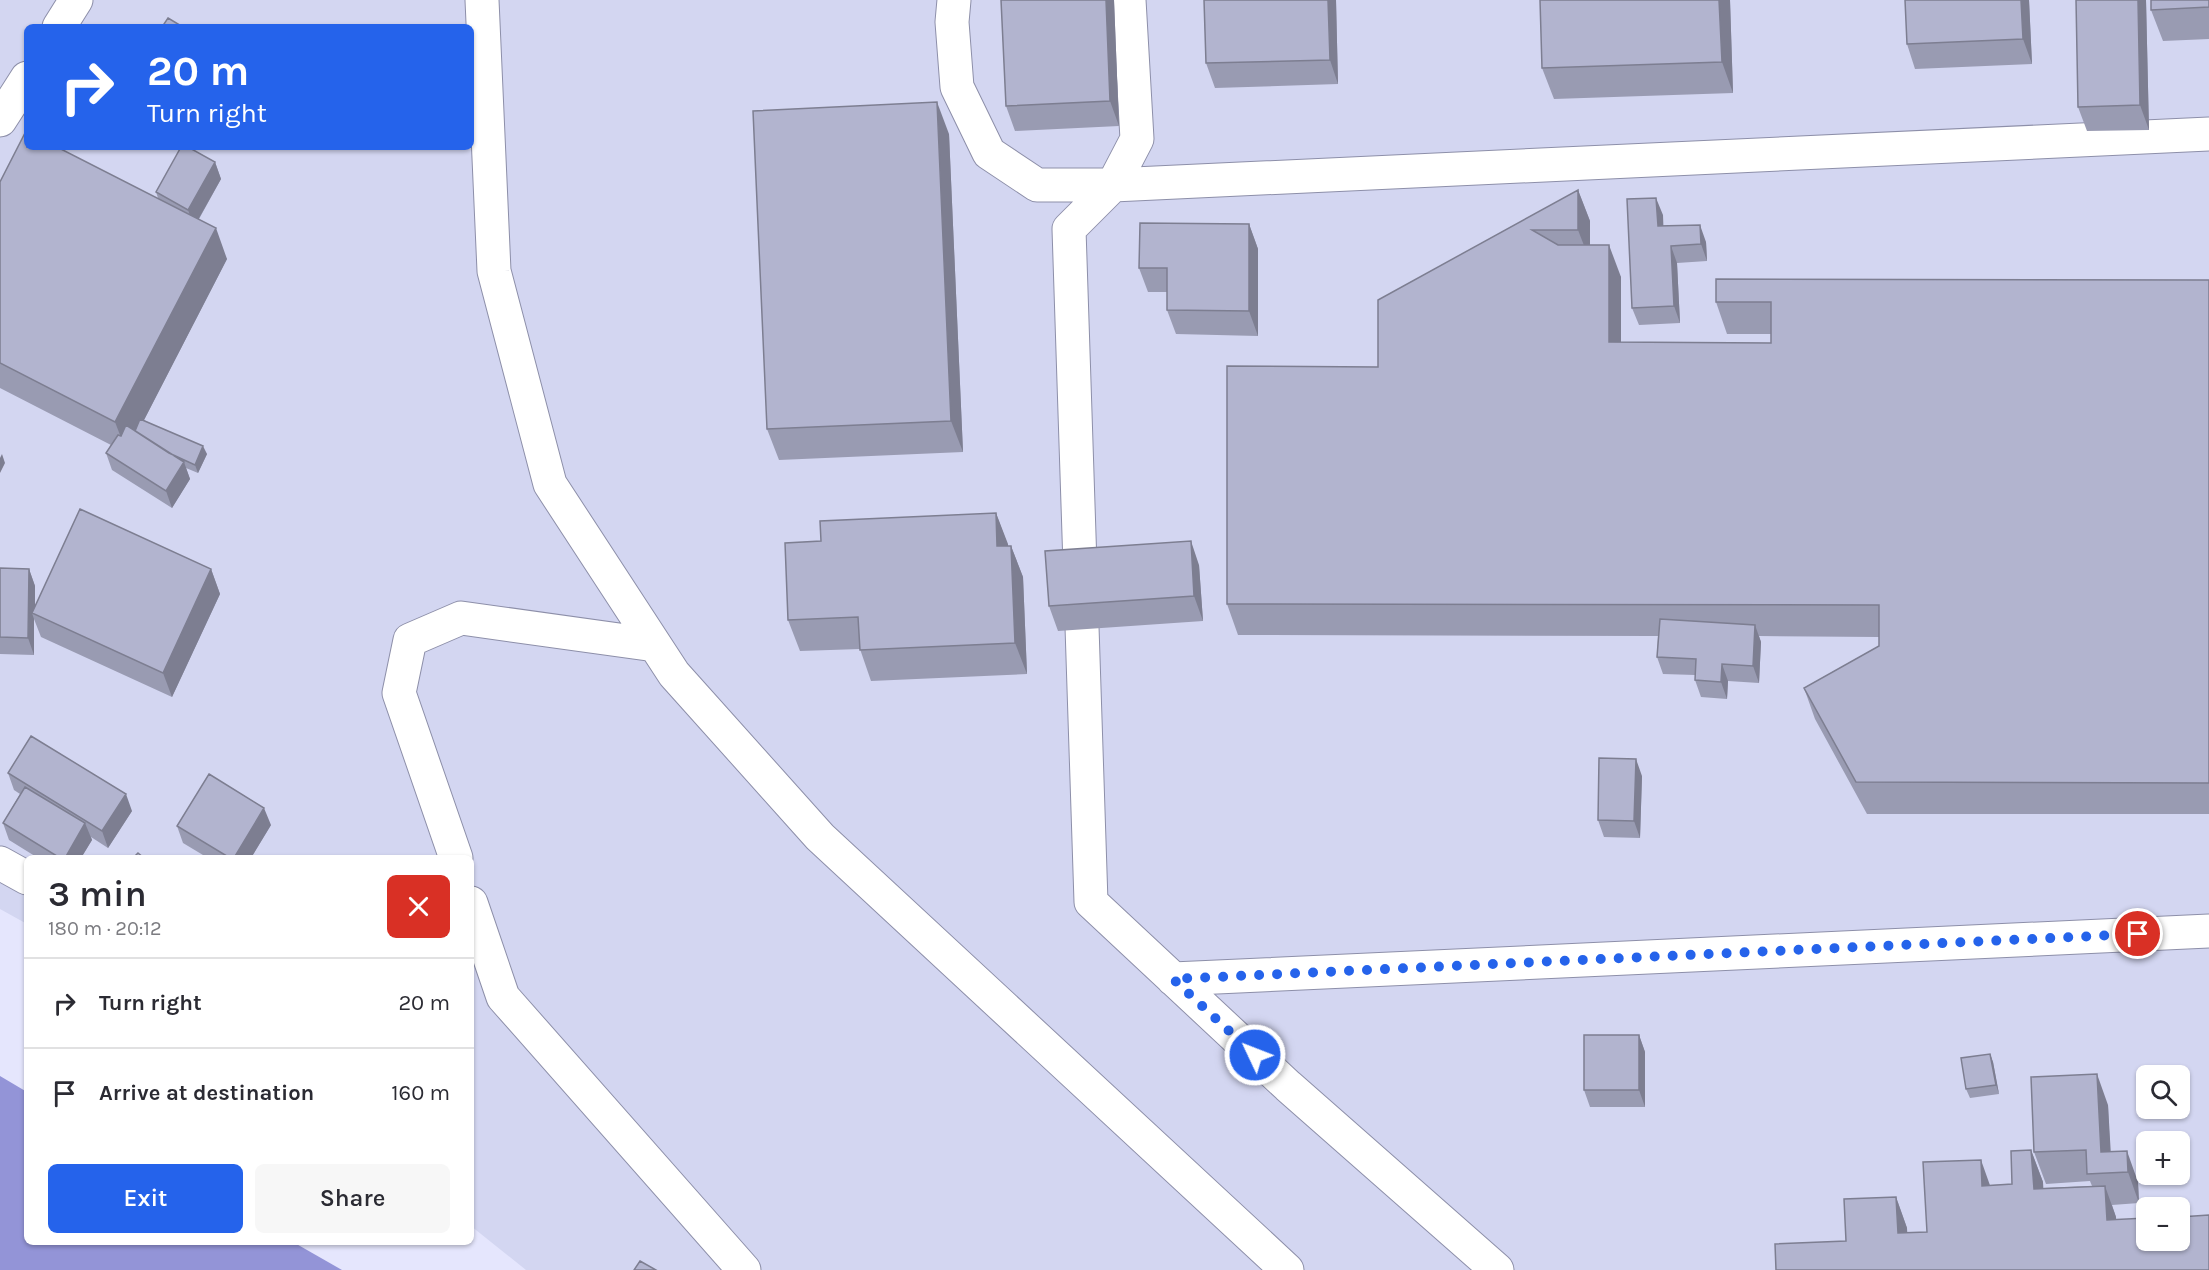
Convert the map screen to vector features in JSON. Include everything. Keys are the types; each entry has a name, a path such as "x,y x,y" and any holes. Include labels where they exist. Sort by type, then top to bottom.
{"lane":[{"path":"61,24 76,0"},
{"path":"482,0 494,271 550,484 674,674 820,837 1287,1270"},
{"path":"954,0 952,21 957,87 989,153 1037,185 1113,185 2209,135"},
{"path":"1129,0 1137,139 1113,185 1069,229 1091,902 1288,1086 1497,1270"},
{"path":"0,120 24,83"},
{"path":"455,855 399,693 410,640 461,618 655,645"},
{"path":"0,863 24,876"},
{"path":"474,912 503,997 744,1270"},
{"path":"1173,979 2209,931"}],"shaded area":[{"path":"0,0 2209,0 2209,1270 526,1270 474,1228 474,855 24,855 24,922 0,909"}],"water":[{"path":"0,1076 24,1090 24,1245 298,1245 342,1270 0,1270"}],"building":[{"path":"1001,0 1106,0 1110,101 1006,106"},
{"path":"1204,0 1328,0 1330,60 1206,63"},
{"path":"1540,0 1719,0 1722,62 1542,68"},
{"path":"1905,0 2021,0 2023,39 1907,44"},
{"path":"2076,0 2138,0 2140,105 2078,107"},
{"path":"2151,0 2209,0 2209,7 2151,10"},
{"path":"168,18 178,24 164,24"},
{"path":"937,102 951,421 767,429 753,111"},
{"path":"24,135 24,150 63,150 216,228 115,422 0,363 0,182"},
{"path":"179,150 193,150 215,162 188,210 156,192"},
{"path":"1578,190 1578,230 1532,230 1558,245 1609,245 1609,342 1771,343 1771,302 1716,302 1716,279 2209,280 2209,783 1856,782 1804,688 1879,646 1879,605 1227,604 1227,366 1378,367 1378,300"},
{"path":"1656,198 1658,226 1700,225 1701,244 1671,246 1674,306 1632,308 1627,199"},
{"path":"1140,223 1249,224 1249,311 1167,310 1167,268 1139,268"},
{"path":"140,419 203,446 195,465 169,453 135,431"},
{"path":"126,425 184,462 166,491 106,453 118,435 121,436"},
{"path":"80,509 211,569 163,673 32,613"},
{"path":"996,513 997,546 1011,546 1015,643 860,650 858,617 788,620 785,543 821,541 820,521"},
{"path":"1191,541 1194,596 1049,606 1045,551"},
{"path":"0,568 29,569 28,638 0,637"},
{"path":"1660,619 1755,625 1753,666 1722,664 1721,682 1695,680 1696,659 1657,657"},
{"path":"31,736 126,794 102,831 8,773"},
{"path":"1599,758 1636,759 1634,821 1598,820"},
{"path":"209,774 264,808 236,855 225,855 177,826"},
{"path":"25,787 85,823 67,855 55,855 3,823"},
{"path":"1584,1035 1639,1035 1639,1090 1584,1090"},
{"path":"1990,1054 1996,1085 1966,1089 1961,1058"},
{"path":"2097,1074 2101,1152 2127,1151 2128,1172 2087,1174 2086,1150 2034,1152 2031,1077"},
{"path":"2031,1150 2034,1189 2105,1186 2107,1220 2136,1219 2136,1251 2190,1251 2190,1216 2209,1215 2209,1270 1776,1270 1775,1244 1846,1241 1844,1199 1896,1197 1898,1233 1927,1232 1923,1162 1981,1160 1982,1186 2012,1184 2011,1151"},
{"path":"640,1261 656,1270 634,1270"}],"route":[{"path":"1255,1055 1173,979 2138,934"}]}
